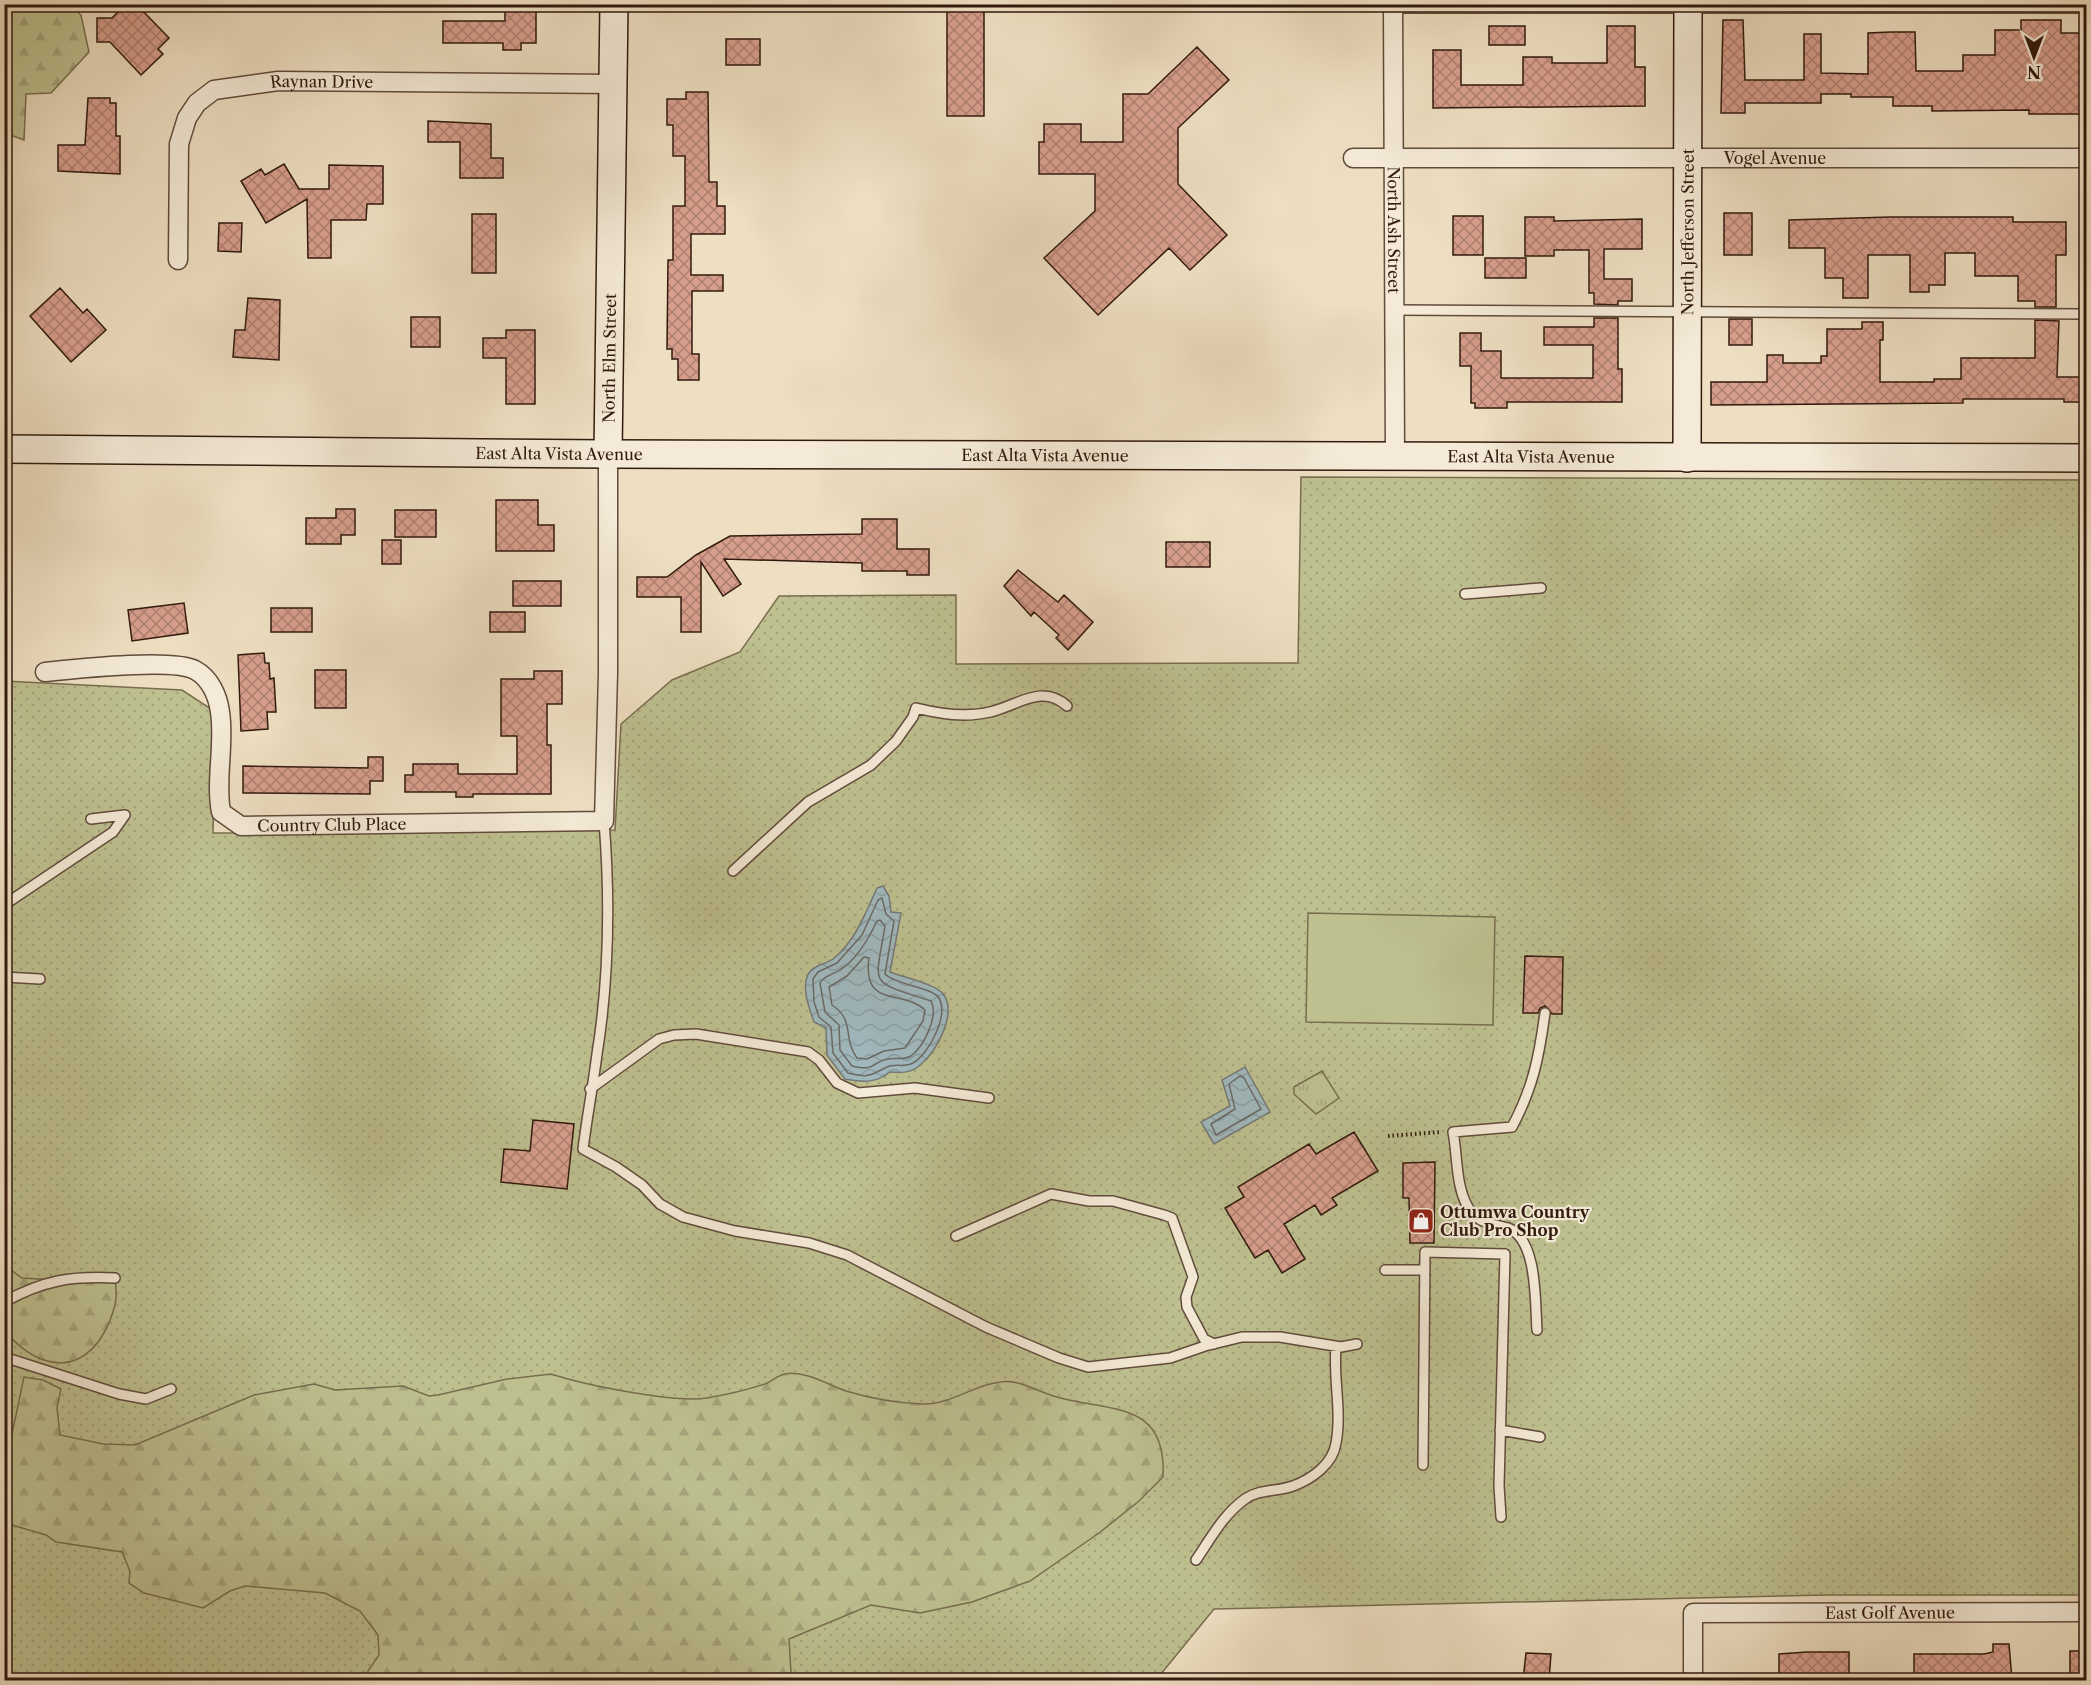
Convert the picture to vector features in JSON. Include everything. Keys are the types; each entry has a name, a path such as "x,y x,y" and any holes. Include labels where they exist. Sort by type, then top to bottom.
{"main road":[{"name":"North Elm Street","path":"608,454 614,4"},
{"name":"North Jefferson Street","path":"1687,458 1688,6"},
{"name":"East Alta Vista Avenue","path":"4,449 608,454 2086,458"}],"street":[{"name":"North Ash Street","path":"1393,6 1395,456"},
{"name":"Raynan Drive","path":"178,260 179,144 187,118 197,103 214,90 278,81 614,84"},
{"name":"Vogel Avenue","path":"1353,158 2086,158"},
{"name":"North Elm Street","path":"604,821 608,673 608,454"},
{"name":"Country Club Place","path":"45,672 162,665 194,669 205,677 212,685 220,712 220,812 241,826 604,821"},
{"name":"East Golf Avenue","path":"1693,1680 1693,1613 2086,1612"}],"lane":[{"path":"1393,6 2086,8"},
{"path":"1395,310 2086,314"},
{"path":"1465,594 1541,588"},
{"path":"733,871 808,802 871,765 896,741 913,717 916,708 940,714 966,715 990,712 1042,695 1060,699 1068,706"},
{"path":"4,905 113,832 125,815 91,819"},
{"path":"604,821 605,973 597,1054 590,1089 583,1149 616,1167 642,1185 660,1204 683,1217 735,1231 809,1243 847,1255 986,1327 1059,1358 1088,1367 1170,1358 1242,1337 1280,1337 1336,1347 1357,1344"},
{"path":"4,977 40,979"},
{"path":"1537,1330 1532,1267 1524,1243 1511,1229 1485,1223 1471,1212 1459,1182 1453,1132 1512,1127 1527,1100 1537,1070 1545,1013"},
{"path":"590,1089 659,1039 696,1034 808,1052 819,1060 837,1083 858,1093 915,1088 989,1098"},
{"path":"956,1236 1052,1194 1089,1201 1113,1201 1172,1218 1192,1277 1186,1297 1187,1307 1204,1339 1214,1344"},
{"path":"1423,1465 1425,1251 1505,1254 1500,1430 1501,1517"},
{"path":"1385,1270 1424,1270"},
{"path":"4,1302 53,1280 81,1276 115,1278"},
{"path":"1196,1560 1222,1520 1243,1501 1254,1493 1292,1486 1316,1473 1332,1458 1337,1442 1336,1347"},
{"path":"4,1357 119,1394 146,1399 171,1389"},
{"path":"1500,1430 1540,1437"}],"path":[{"path":"1388,1136 1453,1132"}],"green space":[{"path":"5,4 71,5 81,15 89,52 51,93 26,94 24,140 5,133"},
{"path":"1301,477 2086,480 2086,1595 1827,1595 1214,1609 1156,1680 5,1680 5,681 182,690 211,709 215,743 213,833 615,830 621,724 672,680 740,652 779,596 956,595 956,664 1298,663"},
{"path":"1308,913 1495,917 1493,1025 1306,1022"},
{"path":"1322,1071 1339,1098 1316,1114 1294,1094 1294,1087"},
{"path":"4,1265 22,1278 53,1280 115,1278 115,1305 106,1330 99,1341 91,1350 70,1362 58,1363 44,1360 22,1348 4,1329"},
{"path":"792,1373 808,1376 864,1396 922,1404 942,1401 990,1384 1015,1382 1057,1397 1115,1409 1145,1422 1156,1434 1162,1452 1163,1477 1139,1501 1099,1533 1030,1581 972,1602 920,1613 871,1605 789,1639 791,1673 787,1680 365,1680 379,1655 378,1635 360,1611 325,1593 245,1586 230,1591 203,1608 144,1593 129,1583 130,1571 122,1552 56,1542 46,1535 5,1523 5,1467 24,1377 43,1380 61,1389 57,1408 60,1435 103,1444 135,1445 254,1395 314,1384 335,1390 403,1386 429,1396 507,1379 551,1374 629,1392 692,1399 743,1390"}],"water":[{"path":"883,886 889,896 891,912 901,913 890,972 927,984 940,991 947,1003 948,1013 938,1042 917,1068 910,1071 890,1072 879,1079 857,1081 845,1079 827,1055 826,1028 814,1022 805,988 811,970 833,959 848,944 877,888"},
{"path":"1245,1067 1270,1112 1214,1144 1201,1122 1230,1106 1222,1080"}],"building":[{"path":"126,4 136,4 169,38 158,49 163,54 141,75 110,42 97,42 97,18 112,18"},
{"path":"505,4 536,4 536,43 521,43 521,50 503,50 503,43 443,43 443,21 505,21"},
{"path":"947,4 984,4 984,116 947,116"},
{"path":"1723,20 1743,20 1745,80 1804,80 1804,34 1821,34 1821,73 1868,74 1868,33 1891,32 1915,32 1916,71 1963,71 1963,55 1995,55 1995,30 2021,30 2021,20 2061,20 2061,33 2086,33 2086,114 2029,114 2029,110 1932,111 1932,106 1893,106 1893,97 1851,97 1851,94 1821,94 1821,103 1745,103 1745,113 1721,113"},
{"path":"1489,26 1525,26 1525,45 1489,45"},
{"path":"1607,26 1635,26 1635,67 1645,67 1645,106 1433,108 1433,50 1461,50 1461,85 1523,85 1523,57 1552,57 1552,63 1607,63"},
{"path":"726,39 760,39 760,65 726,65"},
{"path":"1197,47 1229,80 1178,128 1178,184 1227,235 1190,270 1169,248 1098,315 1044,258 1095,211 1095,174 1039,174 1039,142 1044,142 1044,124 1081,124 1081,142 1123,142 1123,94 1148,94"},
{"path":"686,92 708,92 709,182 717,182 717,206 725,206 725,234 691,234 691,275 723,275 723,291 692,291 692,354 699,354 699,380 678,380 678,359 672,359 672,349 667,349 668,260 673,260 673,206 685,206 685,156 673,156 673,125 667,125 667,99 686,99"},
{"path":"88,98 110,98 110,103 116,103 116,136 120,136 120,174 58,171 58,145 85,145"},
{"path":"428,121 491,124 491,158 503,158 503,178 460,178 460,142 428,142"},
{"path":"284,164 299,189 329,189 329,165 383,166 383,204 367,204 366,220 331,220 331,258 308,258 307,199 266,223 241,181 261,169 265,175"},
{"path":"1724,213 1752,213 1752,255 1724,255"},
{"path":"472,214 496,214 496,273 472,273"},
{"path":"1453,216 1483,216 1483,255 1453,255"},
{"path":"1525,217 1554,217 1554,221 1642,219 1642,249 1604,249 1604,279 1632,279 1632,301 1618,301 1618,305 1594,304 1594,293 1589,293 1589,250 1554,250 1554,256 1525,256"},
{"path":"2013,217 2013,222 2066,222 2066,255 2056,255 2056,307 2035,307 2035,301 2018,301 2018,276 1975,276 1975,253 1945,253 1945,285 1929,285 1929,292 1910,292 1910,255 1868,255 1868,298 1843,298 1843,278 1825,278 1825,248 1789,248 1789,220"},
{"path":"219,223 242,223 241,252 218,251"},
{"path":"1485,258 1526,258 1526,278 1485,278"},
{"path":"60,288 83,313 87,309 106,330 71,362 30,316"},
{"path":"248,298 280,300 279,360 233,357 235,330 245,330"},
{"path":"411,317 440,317 440,347 411,347"},
{"path":"1594,318 1618,318 1618,369 1622,369 1622,402 1507,402 1507,408 1475,408 1475,403 1471,403 1471,366 1460,366 1460,333 1481,333 1481,351 1501,351 1501,378 1593,378 1593,345 1544,345 1544,327 1594,327"},
{"path":"1729,319 1752,319 1752,345 1729,345"},
{"path":"2035,320 2059,321 2057,377 2086,377 2086,402 2064,402 2064,399 1963,399 1963,403 1711,405 1711,382 1767,382 1767,355 1783,355 1783,363 1821,363 1821,356 1827,356 1827,329 1862,329 1862,322 1883,322 1883,340 1880,340 1880,382 1934,382 1934,379 1961,379 1961,358 2035,358"},
{"path":"506,330 535,330 535,404 506,404 506,358 483,358 483,338 506,338"},
{"path":"496,500 538,500 538,525 554,525 554,551 496,551"},
{"path":"336,509 355,509 355,535 341,535 341,544 306,544 306,518 336,518"},
{"path":"395,510 436,510 436,537 395,537"},
{"path":"862,519 897,519 897,549 929,549 929,575 907,575 907,571 862,571 862,563 724,559 741,584 723,596 701,562 701,632 681,632 681,597 637,597 637,577 667,577 696,555 730,536 862,534"},
{"path":"382,540 401,540 401,564 382,564"},
{"path":"1166,542 1210,542 1210,567 1166,567"},
{"path":"1018,570 1058,602 1064,595 1093,622 1068,650 1056,638 1059,635 1034,612 1031,616 1004,586"},
{"path":"513,581 561,581 561,606 513,606"},
{"path":"184,603 188,633 132,641 128,610"},
{"path":"271,608 312,608 312,632 271,632"},
{"path":"490,612 525,612 525,632 490,632"},
{"path":"264,653 265,663 269,663 270,679 274,678 276,712 267,712 268,729 241,731 238,655"},
{"path":"315,670 346,670 346,708 315,708"},
{"path":"534,671 562,671 562,704 547,704 547,745 551,745 551,794 473,794 473,797 456,797 456,792 405,792 405,775 413,775 413,764 458,764 458,774 517,774 517,736 501,736 501,679 534,679"},
{"path":"368,757 383,757 383,781 370,781 370,794 243,793 243,766 368,768"},
{"path":"1525,956 1563,957 1562,1014 1552,1014 1545,1006 1540,1008 1538,1013 1523,1013"},
{"path":"533,1120 574,1124 567,1189 501,1182 504,1149 530,1151"},
{"path":"1354,1132 1378,1171 1332,1198 1337,1205 1321,1215 1315,1205 1284,1224 1305,1259 1282,1273 1268,1250 1255,1258 1225,1208 1244,1197 1238,1187 1309,1144 1316,1154"},
{"name":"Ottumwa Country Club Pro Shop","path":"1435,1162 1434,1243 1410,1243 1409,1198 1403,1198 1403,1163"},
{"path":"1993,1644 2009,1644 2012,1680 1984,1680 1984,1677 1914,1677 1914,1654 1984,1654 1993,1652"},
{"path":"2070,1651 2086,1651 2086,1680 2070,1680"},
{"path":"1849,1652 1849,1680 1807,1680 1807,1674 1779,1674 1779,1654"},
{"path":"1526,1653 1551,1654 1549,1680 1523,1680"}],"place":[{"name":"Ottumwa Country Club Pro Shop","path":"1421,1221"}]}
